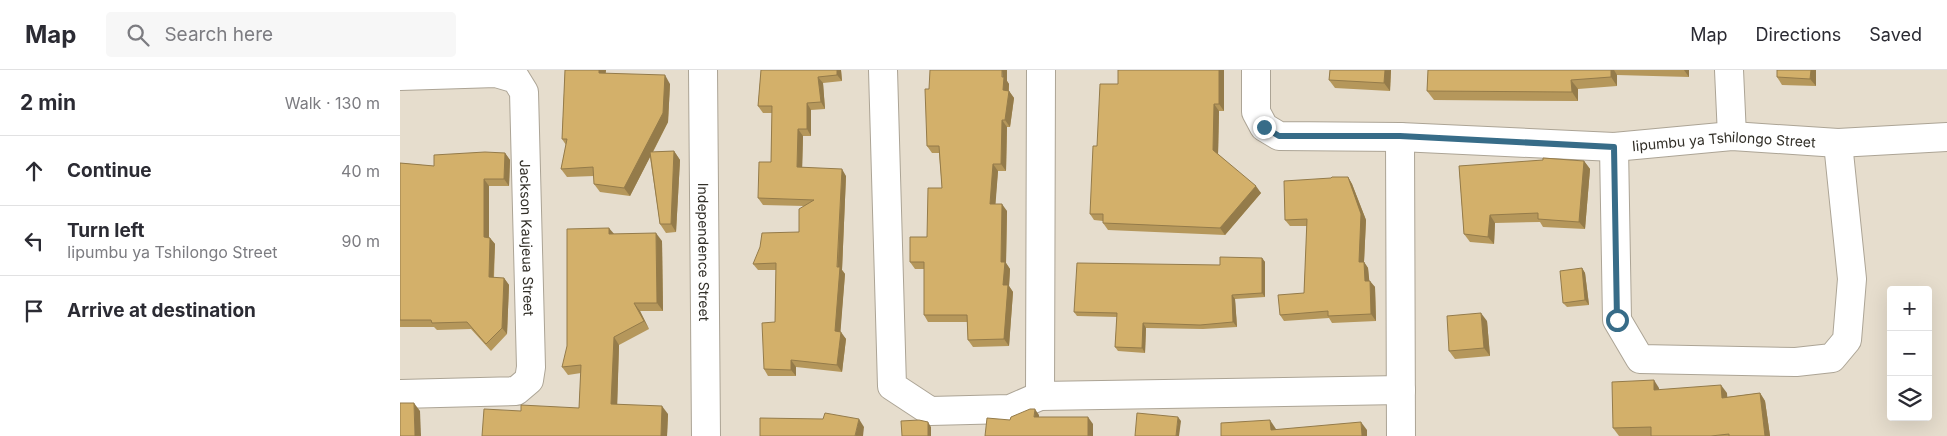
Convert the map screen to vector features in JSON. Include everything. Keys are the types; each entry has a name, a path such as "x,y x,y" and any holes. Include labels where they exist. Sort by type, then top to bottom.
{"street":[{"name":"Independence Street","path":"703,70 706,436"},
{"path":"882,70 892,386 930,411 1010,409 1040,396 1401,390"},
{"path":"1040,396 1041,70"},
{"name":"Iipumbu ya Tshilongo Street","path":"1256,70 1256,112 1264,127 1279,136 1400,136 1614,147 1732,136 1838,142 1947,137"},
{"path":"1729,70 1732,136"},
{"name":"Jackson Kaujeua Street","path":"400,76 496,73 516,79 524,92 531,367 530,380 516,391 400,394"},
{"path":"1400,136 1401,436"},
{"path":"1614,147 1617,320 1640,359 1796,362 1832,358 1847,340 1852,279 1838,142"}],"building":[{"path":"565,70 599,70 599,73 665,75 663,113 624,188 594,184 593,167 561,169 567,139 562,139"},
{"path":"761,70 837,70 837,75 818,77 821,102 807,103 807,129 798,129 797,167 842,169 837,267 840,267 835,331 841,332 837,365 791,360 791,370 764,369 762,323 775,322 776,263 753,264 760,247 762,233 799,232 799,209 814,200 758,198 759,162 771,162 772,106 758,106"},
{"path":"930,70 1002,70 1002,77 1004,77 1003,90 1009,91 1005,120 1002,120 1001,164 993,164 990,204 1002,204 1001,262 1005,262 1003,285 1008,285 1004,339 968,340 967,315 924,315 924,262 910,262 910,237 927,237 928,188 942,188 939,146 927,146 925,89 929,89"},
{"path":"1118,70 1219,70 1219,104 1214,104 1213,150 1256,186 1220,228 1103,223 1103,214 1090,214 1093,146 1097,146 1100,84 1118,84"},
{"path":"1330,70 1385,70 1384,83 1329,80"},
{"path":"1428,70 1611,70 1611,77 1571,80 1572,92 1427,91"},
{"path":"1777,70 1811,70 1810,79 1777,77"},
{"path":"674,151 671,224 660,224 650,152"},
{"path":"485,152 505,153 504,179 484,179 484,237 490,238 489,277 504,278 502,328 486,344 467,322 432,323 431,320 400,320 400,163 434,166 434,155"},
{"path":"1543,158 1584,161 1579,222 1538,219 1538,213 1490,215 1488,237 1464,234 1459,166 1543,160"},
{"path":"1348,177 1361,214 1359,262 1364,262 1365,281 1370,281 1371,314 1328,316 1328,311 1280,315 1278,295 1304,293 1307,219 1285,220 1284,181"},
{"path":"609,228 609,234 656,233 657,303 634,303 644,321 614,337 611,404 662,406 661,436 482,436 484,409 521,411 521,405 579,408 581,365 562,367 567,346 567,229"},
{"path":"1220,257 1262,258 1262,293 1232,295 1233,322 1200,325 1143,323 1142,348 1115,347 1117,313 1074,312 1077,263 1220,265"},
{"path":"1582,268 1585,300 1563,303 1560,271"},
{"path":"1481,313 1484,348 1449,351 1447,316"},
{"path":"1654,380 1654,390 1721,385 1722,398 1760,393 1765,436 1729,436 1729,434 1711,436 1651,436 1651,427 1613,428 1612,382"},
{"path":"400,403 414,403 415,436 400,436"},
{"path":"1030,409 1035,409 1034,417 1088,417 1088,436 985,436 987,418 1010,420 1011,417"},
{"path":"825,413 859,419 855,436 760,436 760,418 823,419"},
{"path":"1137,413 1178,417 1176,436 1135,436"},
{"path":"919,420 928,422 928,436 902,436 901,421"},
{"path":"1270,420 1271,430 1361,422 1362,436 1221,436 1221,423"}],"route":[{"path":"1264,127 1279,136 1400,136 1614,147 1617,320"}]}
